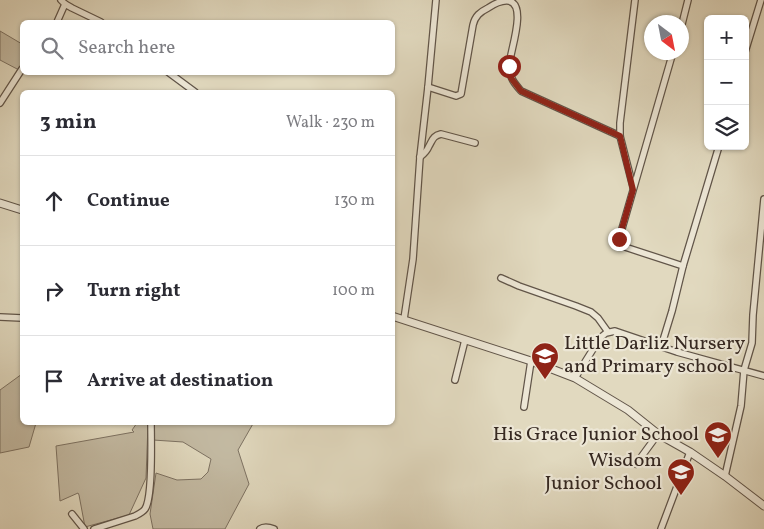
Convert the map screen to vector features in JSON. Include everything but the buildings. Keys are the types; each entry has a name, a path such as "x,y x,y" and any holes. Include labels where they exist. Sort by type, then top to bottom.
{"street":[{"path":"404,320 413,259 420,157 436,0"},
{"path":"428,87 456,96 461,94 475,18 480,12 501,1 507,0 514,2 518,11 509,66 514,84 521,91 620,136"},
{"path":"633,190 620,136 621,112 635,0"},
{"path":"684,15 688,0"},
{"path":"749,39 761,0"},
{"path":"58,20 63,2 97,20"},
{"path":"671,60 619,239 625,247 683,266"},
{"path":"0,102 20,72"},
{"path":"172,75 192,90"},
{"path":"420,157 438,134 475,144"},
{"path":"661,346 683,266 719,150"},
{"path":"725,476 741,406 744,370 752,343 764,198"},
{"path":"0,205 20,210"},
{"path":"501,278 591,312 608,332"},
{"path":"395,317 531,361 575,378 628,410 658,434 690,452 764,506"},
{"path":"0,319 20,318"},
{"path":"575,378 603,335 615,331 764,376"},
{"path":"455,380 465,340"},
{"path":"524,407 531,361"},
{"path":"94,529 136,516 146,508 149,497 151,425"},
{"path":"636,464 658,434"},
{"path":"661,529 690,452"},
{"path":"72,514 84,529"},
{"path":"260,529 262,527 274,529"}],"shaded area":[{"path":"0,31 20,43 20,68 19,70 0,60"},
{"path":"20,375 20,425 35,425 29,447 0,453 0,390"},
{"path":"136,425 148,425 146,478 129,515 85,527 78,493 60,501 56,446 134,432 132,430"},
{"path":"153,425 252,425 238,450 249,484 225,529 153,529 150,514 156,473 177,480 201,479 208,472 211,459 183,442 153,440"}],"place":[{"name":"Little Darliz Nursery and Primary school","path":"545,380"},
{"name":"His Grace Junior School","path":"718,459"},
{"name":"Wisdom Junior School","path":"681,496"}],"route":[{"path":"509,66 511,78 521,91 620,136 633,190 619,239"}]}
